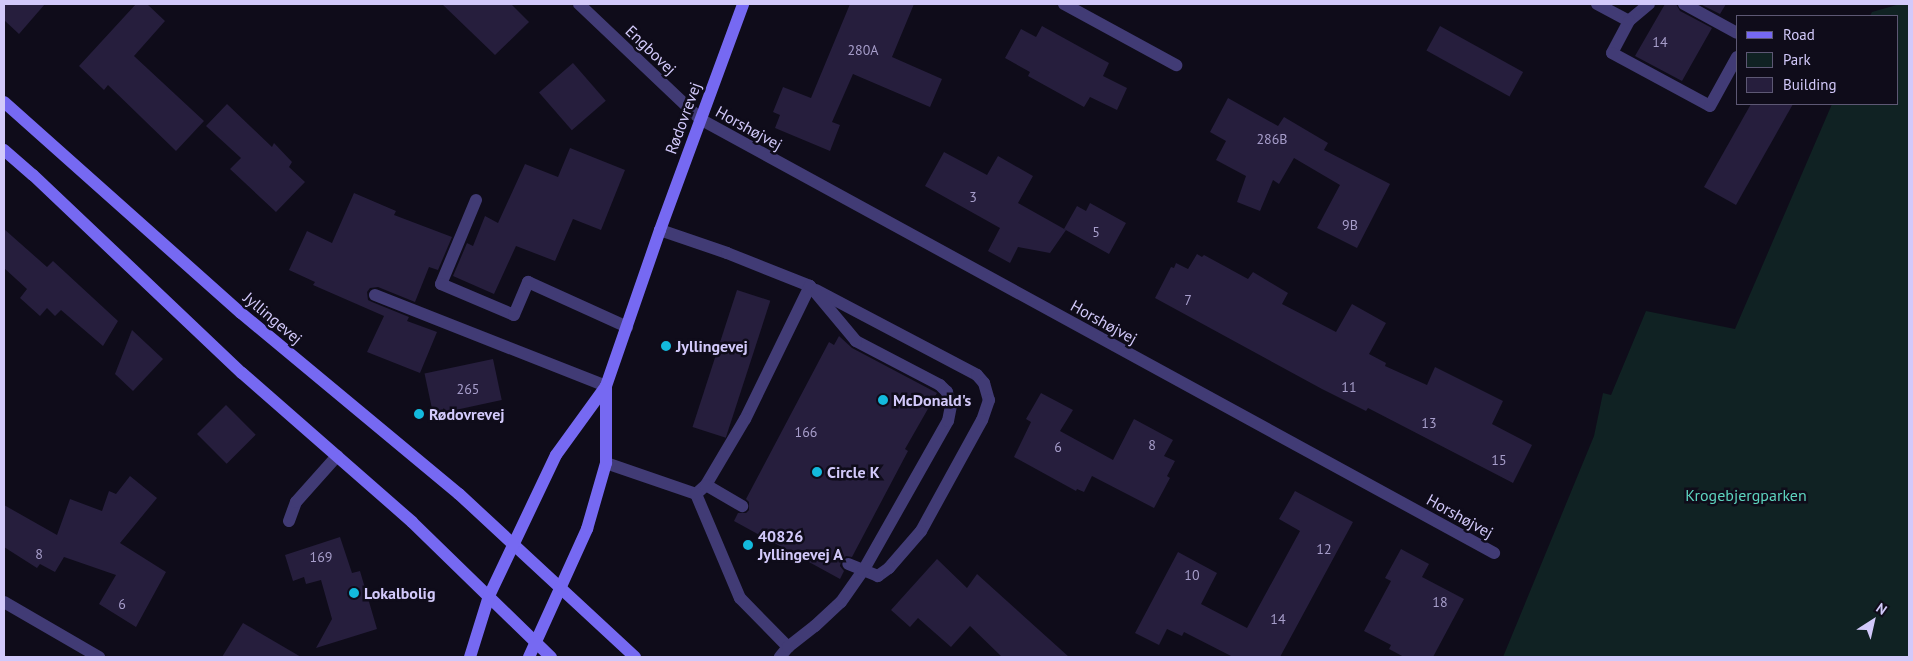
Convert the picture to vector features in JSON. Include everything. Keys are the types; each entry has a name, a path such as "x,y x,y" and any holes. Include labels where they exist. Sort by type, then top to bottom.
{"street":[{"name":"Engbovej","path":"579,4 700,119"},
{"name":"Rødovrevej","path":"470,657 489,596 512,544 556,455 606,386 660,230 743,4"},
{"path":"1064,4 1176,65"},
{"path":"1597,4 1629,21"},
{"path":"1649,4 1629,21 1612,52 1710,106 1736,59"},
{"path":"1684,4 1736,32"},
{"name":"Jyllingevej","path":"4,102 241,313 460,494 635,657"},
{"name":"Horshøjvej","path":"700,119 1494,553"},
{"path":"4,150 242,372 412,522 551,657"},
{"path":"476,200 441,284 514,315 528,282 627,327"},
{"path":"660,230 727,253 810,286 977,374 984,383 989,400 987,410 921,531 878,576 848,564"},
{"path":"696,494 706,485 744,419 810,286"},
{"path":"780,657 788,647 841,602 863,571 948,421 951,406 947,392 940,385 856,341 810,286"},
{"path":"375,295 606,386"},
{"name":"Rødovrevej","path":"529,657 587,529 606,464 606,386"},
{"path":"289,521 296,502 337,456"},
{"path":"606,464 696,494 740,598 788,647"},
{"path":"706,485 742,506"},
{"path":"4,602 98,657"}],"green space":[{"name":"Krogebjergparken","path":"1900,4 1909,4 1909,657 1503,657 1594,436 1603,393 1611,395 1646,311 1735,329 1832,105 1898,105 1898,15 1870,15 1872,12"}],"building":[{"path":"4,4 45,4 19,34 4,20"},
{"path":"136,4 147,4 165,21 134,56 204,121 176,151 108,85 104,90 79,66"},
{"path":"442,4 511,4 529,22 495,55"},
{"path":"850,4 914,4 892,57 942,79 930,107 853,74 832,122 840,125 830,151 775,128 780,115 773,112 783,87 811,98"},
{"path":"1665,4 1676,4 1680,11 1712,28 1682,81 1635,56"},
{"path":"1700,4 1726,4 1720,14"},
{"path":"1042,26 1109,63 1103,76 1127,88 1117,110 1090,97 1084,107 1028,76 1030,72 1005,58 1021,29 1036,37"},
{"path":"1440,26 1523,72 1510,97 1426,50"},
{"path":"573,63 606,101 572,130 539,93"},
{"path":"1228,98 1278,126 1284,117 1328,143 1324,150 1390,184 1357,248 1317,228 1340,185 1294,158 1279,184 1273,180 1260,211 1237,202 1246,176 1216,160 1226,141 1210,132"},
{"path":"227,104 272,147 274,143 292,162 289,167 305,182 276,212 230,169 241,158 206,126"},
{"path":"1750,105 1792,105 1736,205 1704,187"},
{"path":"570,148 625,170 601,230 573,219 555,261 516,246 494,294 453,276 467,243 473,246 485,216 498,223 525,164 558,177"},
{"path":"944,152 987,175 998,156 1033,176 1018,203 1066,230 1050,253 1018,247 1010,263 988,251 1000,228 925,186"},
{"path":"354,193 396,211 394,215 452,237 438,270 429,267 415,302 378,287 370,288 367,292 368,300 409,317 407,321 437,332 420,373 367,352 384,316 313,285 315,282 289,270 307,231 332,243"},
{"path":"1090,203 1126,223 1109,254 1064,229 1077,206 1086,211"},
{"path":"4,229 47,267 53,261 118,321 103,346 61,310 55,316 47,308 40,316 20,298 27,289 4,268"},
{"path":"1197,254 1202,257 1204,255 1248,279 1253,272 1288,293 1282,304 1336,332 1352,304 1386,323 1369,354 1386,363 1385,366 1427,385 1435,367 1503,401 1492,424 1532,445 1513,483 1368,408 1366,411 1322,389 1155,298 1171,267 1174,268 1176,263 1188,269"},
{"path":"737,290 770,301 726,438 693,427"},
{"path":"132,330 163,359 133,391 115,374"},
{"path":"839,336 852,348 937,393 905,449 908,451 852,557 846,556 841,561 840,566 844,571 840,579 734,521 738,513 746,513 749,510 749,502 746,499 829,342 834,345"},
{"path":"493,359 502,400 433,415 425,374"},
{"path":"1041,393 1073,410 1060,431 1113,460 1134,419 1173,440 1164,456 1175,461 1167,476 1170,478 1154,508 1092,476 1084,492 1077,489 1076,491 1014,457 1031,422 1026,419"},
{"path":"226,405 256,435 227,464 197,434"},
{"path":"130,476 157,498 120,543 166,572 136,627 99,604 116,575 64,557 55,572 40,564 37,568 4,547 4,505 57,535 70,499 102,511 109,491 116,494"},
{"path":"1295,491 1353,522 1280,657 1233,657 1184,632 1182,636 1167,629 1159,645 1135,633 1178,552 1217,573 1201,604 1247,628 1300,531 1279,519"},
{"name":"Lokalbolig","path":"340,537 352,573 360,571 377,629 316,648 332,619 321,580 306,584 304,577 293,581 285,555"},
{"path":"1401,549 1429,564 1422,577 1464,599 1433,657 1404,657 1389,649 1391,645 1364,631 1391,581 1385,578"},
{"path":"937,559 967,588 977,574 1069,657 1002,657 970,626 951,647 918,618 910,627 891,610"},
{"path":"243,623 301,657 222,657"}],"place":[{"name":"Jyllingevej","path":"666,346"},
{"name":"McDonald's","path":"883,400"},
{"name":"Rødovrevej","path":"419,414"},
{"name":"Circle K","path":"817,472"},
{"name":"40826 Jyllingevej A","path":"748,545"},
{"name":"Lokalbolig","path":"354,593"}]}
